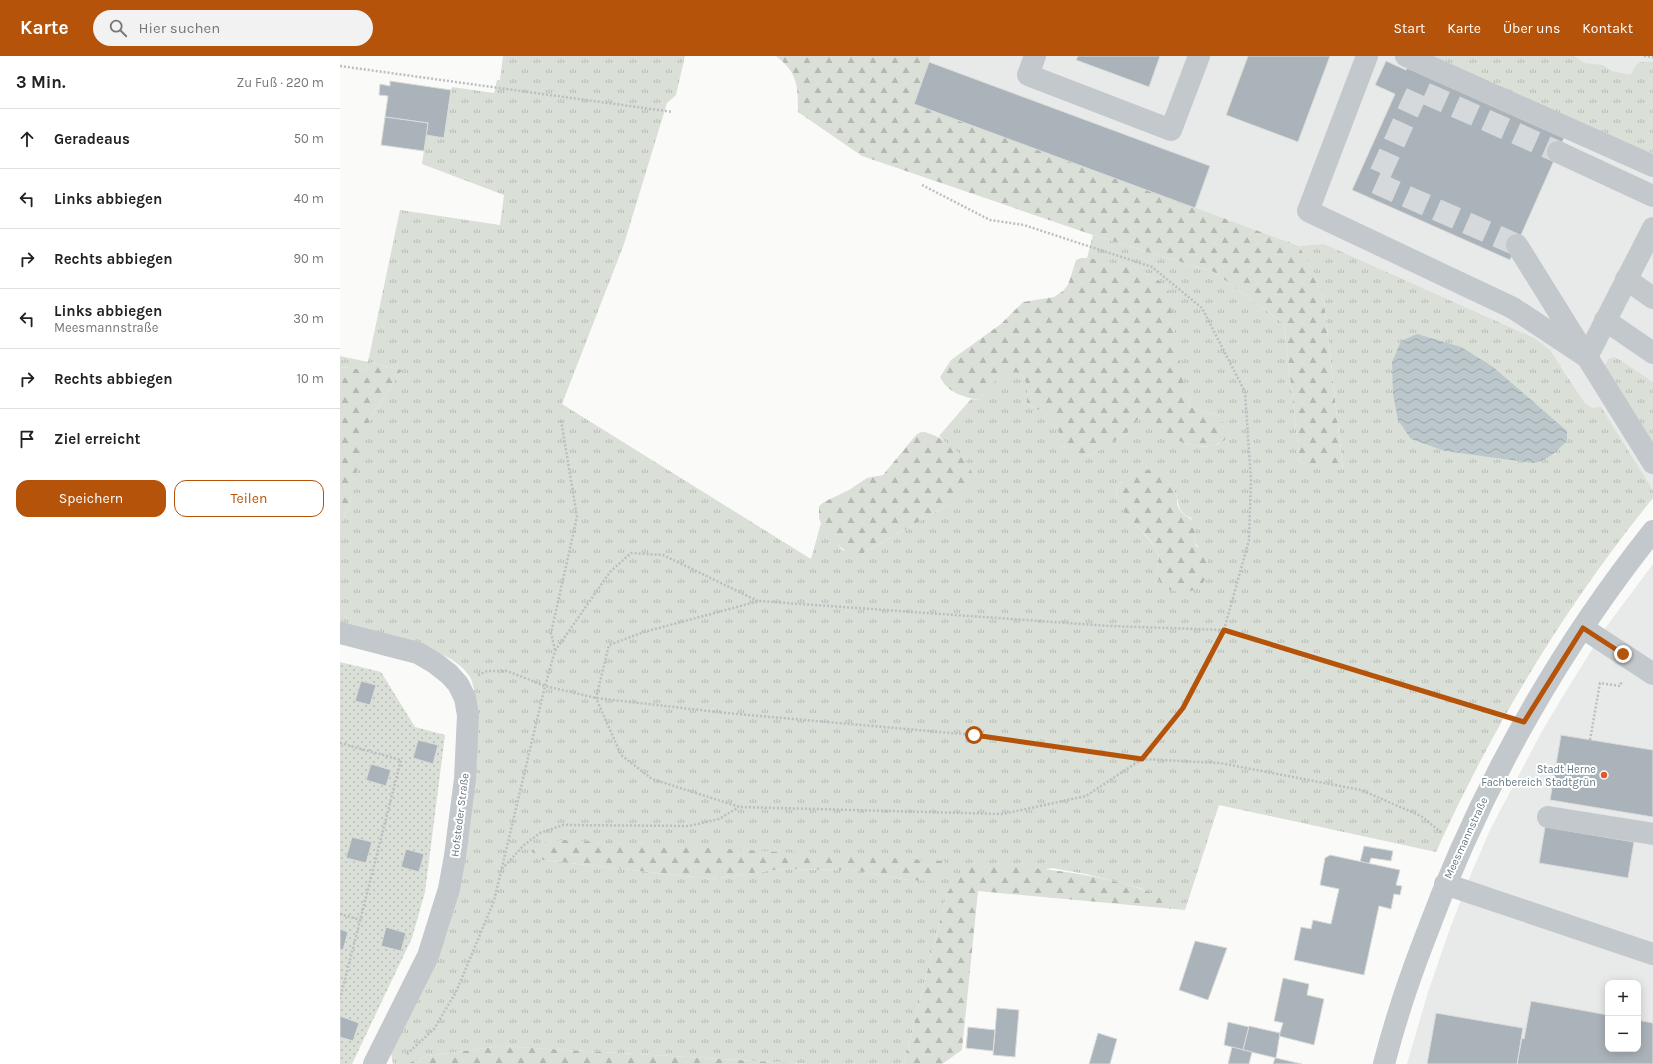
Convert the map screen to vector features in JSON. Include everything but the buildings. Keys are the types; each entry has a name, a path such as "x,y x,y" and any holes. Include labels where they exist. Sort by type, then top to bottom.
{"street":[{"path":"1036,56 1028,75 1171,130 1199,56"},
{"path":"1367,56 1308,211 1513,308 1587,357"},
{"path":"1406,56 1653,166"},
{"path":"1558,152 1653,196"},
{"path":"1587,357 1653,228"},
{"path":"1517,245 1653,463"},
{"path":"1626,279 1653,298"},
{"path":"1605,320 1653,353"},
{"name":"Meesmannstraße","path":"1384,1064 1407,987 1445,884 1487,792 1524,722 1583,628 1605,594 1653,531"},
{"path":"1583,628 1653,674"},
{"name":"Hofsteder Straße","path":"340,633 418,653 435,663 449,674 458,684 465,698 468,715 465,778 455,856 449,889 428,956 374,1064"},
{"path":"1548,816 1653,834"},
{"path":"1445,884 1653,954"}],"path":[{"path":"1644,56 1653,57"},
{"path":"340,66 673,112"},
{"path":"922,184 990,220 1024,225 1152,267 1202,308 1245,392 1251,480 1248,540 1224,630 1183,708 1142,759 1086,796 1003,814 740,807 652,779 621,754 596,698 609,645 644,632 759,601 1110,626 1224,630 1524,722"},
{"path":"555,651 551,633 577,517 561,420"},
{"path":"406,1054 434,1030 456,992 494,901 544,686 555,651 610,572 631,553 663,555 759,601"},
{"path":"1590,740 1600,683 1620,686 1626,656"},
{"path":"458,684 487,671 507,671 544,686 596,698 726,713 974,735 1142,759 1220,763 1361,790 1421,816 1462,845"},
{"path":"340,743 401,760 340,999"},
{"path":"502,870 524,845 540,833 563,825 690,826 719,819 740,807"},
{"path":"340,914 361,920"}],"shaded area":[{"path":"931,56 1653,56 1653,382 1622,361 1653,445 1653,490 1601,408 1593,408 1585,403 1562,367 1324,244 1299,246 914,104"},
{"path":"1653,564 1653,1064 1407,1064 1428,992 1471,874 1490,830 1542,731 1606,627"}],"green space":[{"path":"503,56 685,56 676,95 667,103 624,244 562,404 811,559 821,523 842,550 862,554 953,502 965,492 972,482 947,444 939,436 971,399 980,400 991,384 1009,373 1014,372 1022,375 1027,386 1027,405 1044,412 1054,423 1067,453 1089,456 1125,435 1138,418 1187,444 1203,447 1219,444 1219,416 1190,407 1189,396 1185,393 1157,279 1147,274 1087,258 1093,235 1214,272 1284,324 1300,463 1343,469 1324,302 1313,271 1299,246 1324,244 1534,338 1550,350 1585,403 1593,408 1601,407 1653,490 1653,498 1590,581 1533,668 1482,759 1436,852 1219,805 1185,910 1140,888 1086,874 1052,868 947,893 904,1064 808,1064 501,1046 427,1056 406,1064 393,1064 391,1053 431,961 475,699 470,677 460,666 447,657 411,642 340,625 340,525 350,505 361,438 372,415 402,370 368,362 400,210 500,225 504,195 422,164 426,135 444,137 452,87 494,93 497,80 500,80","holes":["1121,481 1172,485 1177,496 1178,505 1184,514 1191,518 1195,534 1194,542 1207,557 1208,571 1157,573 1159,559 1155,547 1127,514 1117,499 1116,493","543,860 944,870 909,880 852,870 782,869 711,879"]},
{"path":"776,56 931,56 914,104 1299,246 1313,271 1324,302 1343,470 1300,463 1284,324 1214,272 1093,235 862,156 798,112 797,87 793,74 789,68"},
{"path":"1431,56 1574,56 1584,63 1603,65 1612,71 1631,75 1636,65 1639,63 1653,62 1653,153 1648,152"},
{"path":"1081,258 1114,263 1133,269 1153,277 1168,288 1185,393 1189,396 1190,407 1219,416 1226,428 1225,440 1214,445 1192,445 1169,436 1138,419 1125,435 1089,456 1073,455 1067,453 1054,423 1049,417 1044,412 1027,405 1026,383 1022,375 1014,372 1004,376 995,382 985,392 980,400 952,391 943,382 940,377 951,360 1001,324 1023,302 1054,297 1063,291 1068,285 1076,260"},
{"path":"340,356 368,362 365,370 340,367"},
{"path":"1614,357 1653,382 1653,445 1605,366 1608,359"},
{"path":"368,362 402,370 372,415 362,438 350,505 340,525 340,367 365,370"},
{"path":"921,432 929,433 937,437 947,443 963,457 972,474 972,482 969,488 964,494 953,502 862,554 855,554 843,549 838,545 821,523 819,518 819,506 849,490 867,478 883,475 916,435"},
{"path":"1154,469 1163,475 1172,485 1176,493 1177,504 1180,510 1183,514 1190,518 1194,526 1194,542 1197,547 1204,549 1206,553 1208,569 1206,577 1201,585 1196,589 1186,592 1177,592 1165,587 1162,584 1159,580 1157,571 1159,559 1157,551 1148,538 1120,507 1117,501 1117,492 1125,477 1143,470"},
{"path":"340,662 381,672 415,727 445,735 425,892 412,938 352,1064 340,1064"},
{"path":"562,840 945,861 944,870 935,881 909,880 852,870 782,869 711,879 543,860 531,851 543,843"},
{"path":"969,863 1054,870 1096,877 1144,890 1185,910 978,891 962,1050 942,1064 904,1064 947,893"},
{"path":"501,1046 808,1064 406,1064 427,1056"}],"water":[{"path":"1417,334 1461,347 1493,367 1567,431 1567,441 1548,458 1533,463 1445,451 1411,439 1398,420 1393,394 1392,362 1401,341"}],"tunnel":[{"path":"1517,245 1376,183 1418,90 1558,152"}],"place":[{"name":"Stadt Herne Fachbereich Stadtgrün","path":"1604,775"}],"route":[{"path":"974,735 1142,759 1183,708 1224,630 1524,722 1583,628 1623,654"}]}
